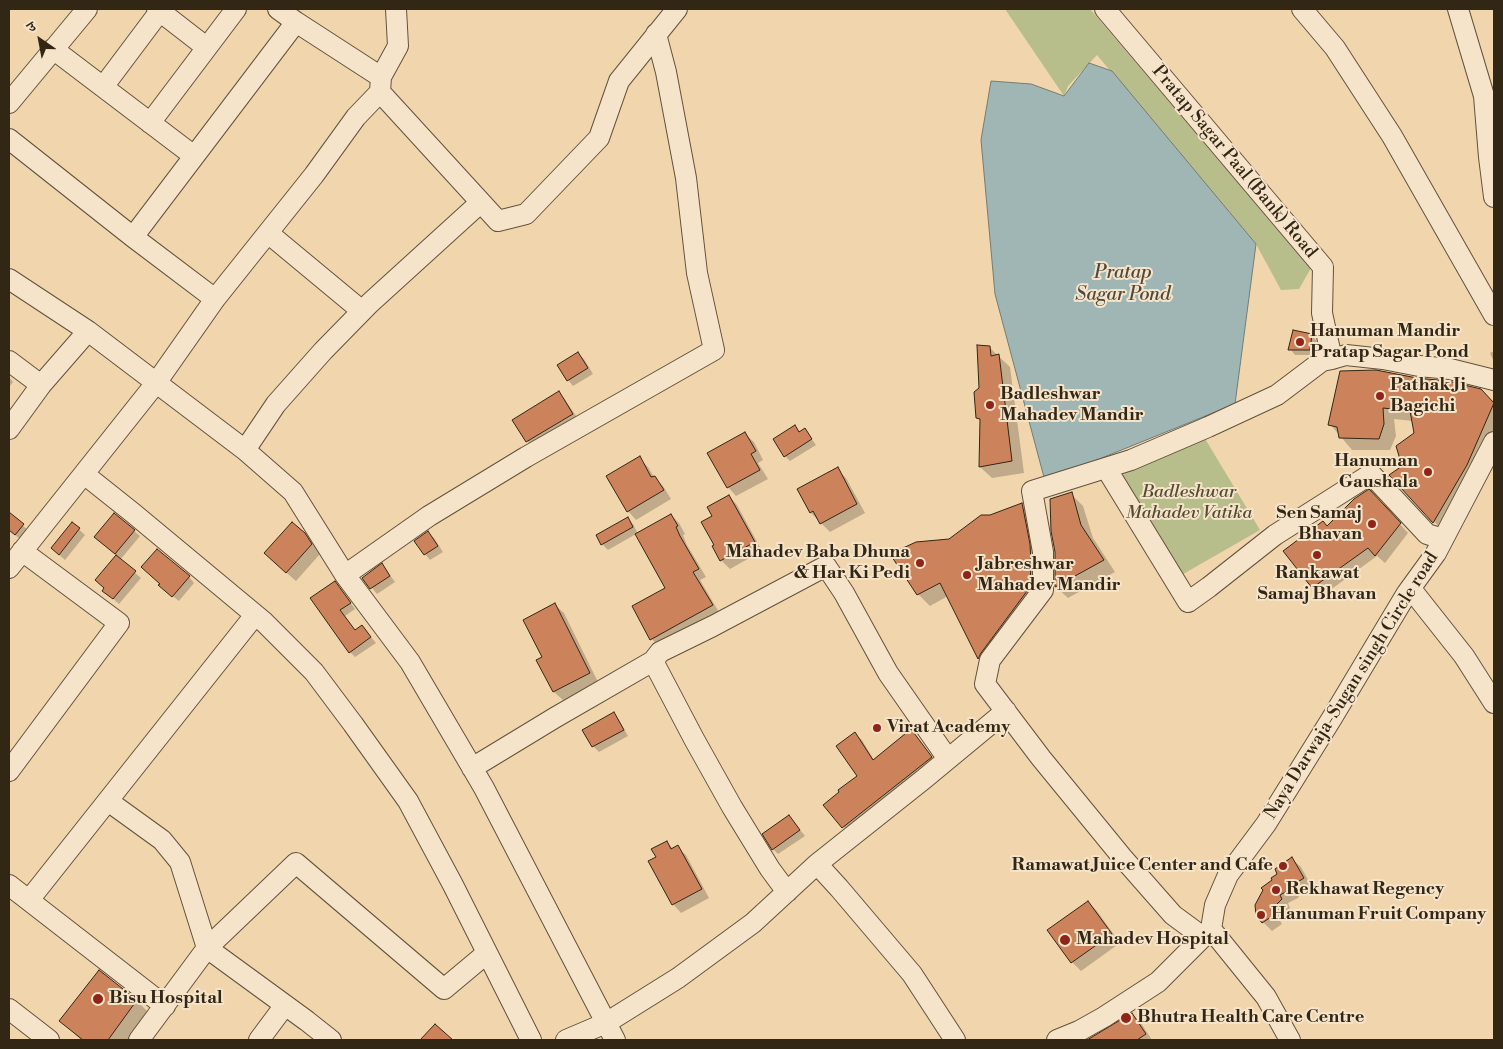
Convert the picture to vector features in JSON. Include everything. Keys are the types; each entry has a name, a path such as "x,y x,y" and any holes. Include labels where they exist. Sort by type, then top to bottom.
{"street":[{"path":"9,103 87,9"},
{"path":"150,122 236,9"},
{"path":"278,9 380,84 480,203 498,221 526,214 599,138 619,81 677,9"},
{"path":"9,568 156,383 215,299 314,175 380,84 398,46 396,9"},
{"name":"Pratap Sagar Paal (Bank) Road","path":"1106,9 1323,267 1322,313 1332,358"},
{"path":"1302,9 1334,48 1392,136 1488,291 1494,315"},
{"path":"1458,9 1484,96 1494,197"},
{"path":"103,87 159,10 206,47"},
{"path":"133,237 296,22"},
{"path":"345,575 429,516 526,456 714,350 698,273 686,178 666,72 656,34"},
{"path":"54,49 194,156"},
{"path":"9,139 215,299"},
{"path":"245,450 276,404 362,311 480,203"},
{"path":"268,233 362,311"},
{"path":"9,278 88,331 245,450 293,492 345,575 410,662 484,788 611,1032"},
{"path":"9,429 41,385 88,331"},
{"path":"1290,1040 1266,997 1207,933 1173,915 1122,857 1053,773 985,684 990,660 1043,590 1043,552 1032,491 1131,460 1208,427 1277,395 1322,361 1332,358 1346,355 1383,359 1416,366 1450,369 1494,380"},
{"path":"9,361 41,385"},
{"name":"Naya Darwaja-Sugan singh Circle road","path":"1207,933 1215,904 1228,875 1266,824 1411,589 1436,553 1492,455"},
{"path":"1106,468 1188,602 1275,535 1371,474 1427,534 1443,539"},
{"path":"84,474 255,615 314,672 408,801 453,885 531,1040"},
{"path":"9,771 119,623 22,551"},
{"path":"472,768 609,685 653,661 660,652 826,566 844,593 888,674 948,759"},
{"path":"1411,589 1464,656 1494,703"},
{"path":"29,900 255,615"},
{"path":"653,661 732,808 770,869 787,892"},
{"path":"566,1040 611,1032 678,978 753,923 817,864 1006,711"},
{"path":"108,801 162,840 180,862 207,948 331,1040"},
{"path":"139,1040 207,948 296,863 444,989 487,953"},
{"path":"817,864 912,974 955,1040"},
{"path":"9,885 165,1006"},
{"path":"1057,1040 1080,1031 1158,982 1207,933"},
{"path":"259,1040 285,1005"},
{"path":"9,1009 49,1040"}],"green space":[{"path":"1005,9 1090,9 1311,268 1299,289 1281,290 1256,244 1097,55 1068,86 1064,96"},
{"name":"Badleshwar Mahadev Vatika","path":"1204,437 1260,530 1178,577 1117,477"}],"water":[{"name":"Pratap Sagar Pond","path":"1089,63 1112,71 1256,244 1235,404 1045,481 995,294 981,140 991,81 1031,84 1064,96"}],"building":[{"name":"Hanuman Mandir Pratap Sagar Pond","path":"1293,330 1312,334 1310,350 1288,350"},
{"name":"Badleshwar Mahadev Mandir","path":"977,345 990,346 991,356 999,354 1012,461 979,467 980,419 976,418 974,392 979,388"},
{"path":"578,352 588,368 567,381 557,365"},
{"path":"1376,370 1417,378 1448,381 1481,389 1494,403 1467,465 1433,523 1389,475 1402,466 1396,446 1414,433 1410,411 1383,408 1384,424 1379,439 1339,438 1337,427 1328,425 1340,371"},
{"path":"559,391 573,414 526,442 512,420"},
{"path":"795,425 799,432 805,428 812,439 784,457 773,439"},
{"path":"745,432 756,451 751,454 760,470 727,488 707,453"},
{"path":"640,456 651,477 655,476 664,490 627,512 606,476"},
{"path":"838,467 857,504 820,524 813,511 810,513 797,489"},
{"path":"1369,489 1401,523 1375,556 1368,548 1312,588 1283,551 1323,521 1327,526 1354,499"},
{"path":"1072,492 1081,525 1104,560 1055,587 1055,552 1051,531 1050,499"},
{"path":"729,495 755,542 720,561 712,546 714,545 701,522 712,516 707,507"},
{"name":"Jabreshwar Mahadev Mandir","path":"1022,503 1030,544 1030,587 978,659 940,583 917,595 890,554 916,542 949,539 981,515 990,515"},
{"path":"9,512 24,524 15,535 9,530"},
{"path":"114,513 135,530 115,554 94,537"},
{"path":"671,514 678,526 676,527 680,536 699,569 693,572 713,605 650,640 632,606 665,588 635,534"},
{"path":"628,517 633,527 601,545 596,535"},
{"path":"72,522 80,528 59,555 51,548"},
{"path":"292,522 305,533 312,544 286,573 264,553"},
{"path":"428,531 438,546 424,555 414,541"},
{"path":"157,549 190,576 172,597 141,567"},
{"path":"116,555 136,571 113,599 102,591 104,588 95,580"},
{"path":"382,563 390,576 370,589 362,578"},
{"path":"335,581 351,603 340,610 355,630 362,625 371,637 349,653 310,598"},
{"path":"555,603 590,673 553,692 536,660 542,657 523,620"},
{"path":"614,712 624,730 592,747 582,730"},
{"path":"911,729 932,757 842,828 823,805 839,792 838,790 857,776 836,746 855,732 873,760"},
{"path":"789,815 800,830 772,850 762,834"},
{"path":"667,841 671,849 678,845 702,889 672,905 648,861 656,857 651,849"},
{"name":"Rekhawat Regency","path":"1292,857 1304,878 1280,895 1282,899 1271,910 1274,915 1262,923 1256,915 1255,905 1263,890 1261,888 1277,874 1275,869"},
{"path":"1088,901 1112,934 1071,963 1047,930"},
{"path":"99,970 137,1000 108,1040 83,1040 59,1021"},
{"path":"1132,1013 1146,1034 1137,1040 1087,1040"},
{"path":"435,1024 453,1040 420,1040"}],"place":[{"name":"Hanuman Mandir Pratap Sagar Pond","path":"1300,342"},
{"name":"Pathak Ji Bagichi","path":"1380,396"},
{"name":"Badleshwar Mahadev Mandir","path":"990,405"},
{"name":"Hanuman Gaushala","path":"1428,472"},
{"name":"Sen Samaj Bhavan","path":"1372,524"},
{"name":"Rankawat Samaj Bhavan","path":"1317,555"},
{"name":"Mahadev Baba Dhuna & Har Ki Pedi","path":"920,563"},
{"name":"Jabreshwar Mahadev Mandir","path":"967,575"},
{"name":"Virat Academy","path":"877,728"},
{"name":"Ramawat Juice Center and Cafe","path":"1283,866"},
{"name":"Rekhawat Regency","path":"1276,890"},
{"name":"Hanuman Fruit Company","path":"1261,915"},
{"name":"Mahadev Hospital","path":"1065,940"},
{"name":"Bisu Hospital","path":"98,999"},
{"name":"Bhutra Health Care Centre","path":"1126,1018"}]}
